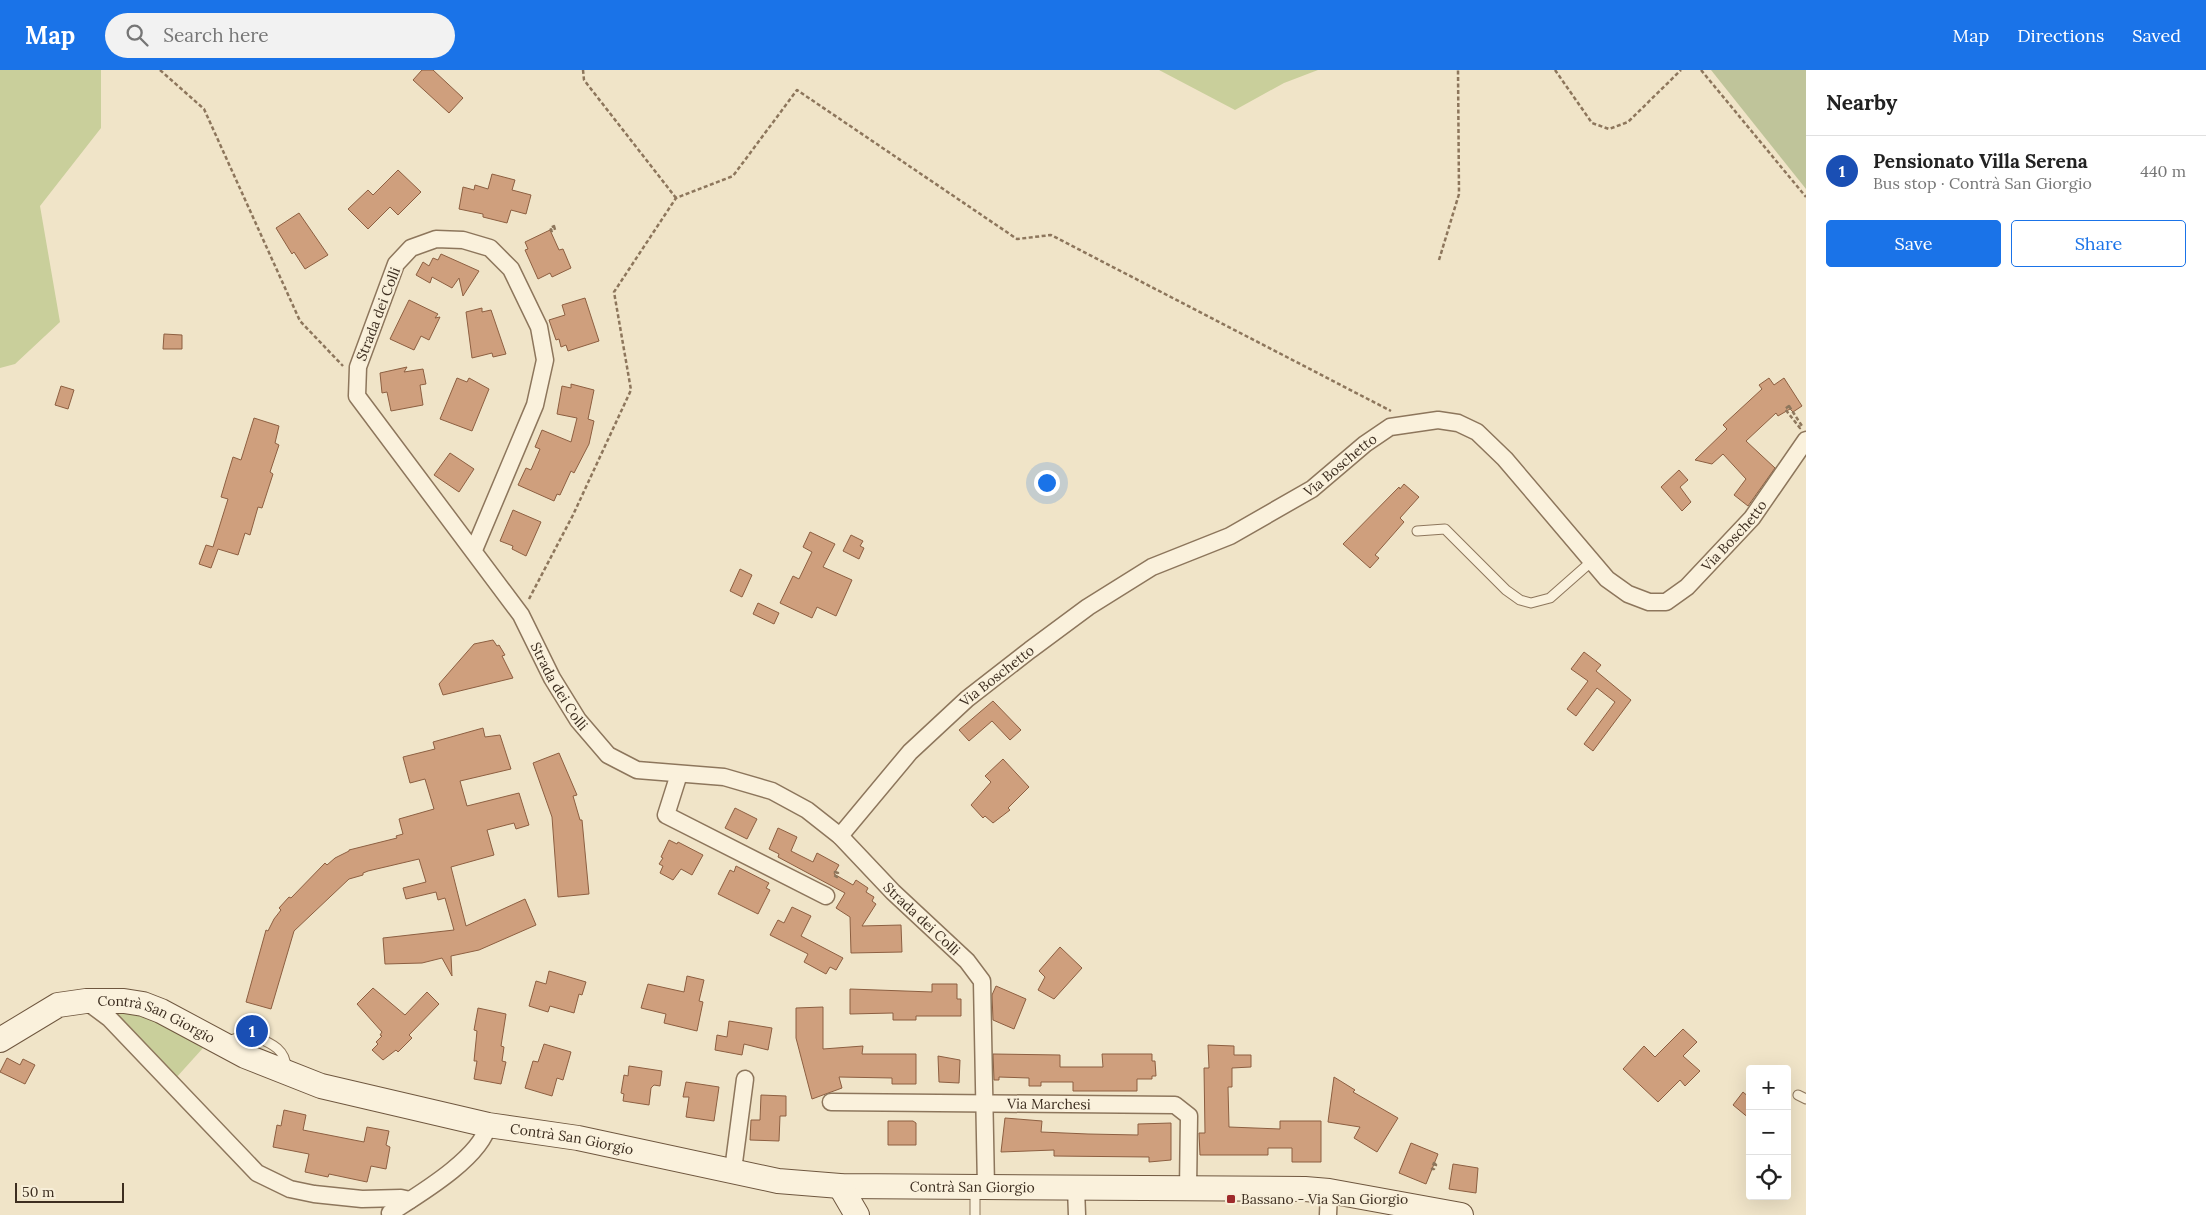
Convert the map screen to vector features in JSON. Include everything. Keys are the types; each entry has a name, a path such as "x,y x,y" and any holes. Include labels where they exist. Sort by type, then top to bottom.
{"street":[{"name":"Strada dei Colli","path":"474,550 535,405 545,360 539,327 511,269 490,248 463,240 436,239 411,248 396,264 358,367 358,396 521,615 552,678 578,720 608,755 637,770 724,777 772,791 807,810 840,836 893,892 967,961 982,980 984,1102 980,1187"},
{"name":"Via Boschetto","path":"840,836 910,752 967,699 1088,607 1152,567 1230,536 1269,515 1312,489 1365,444 1390,426 1438,420 1458,423 1476,432 1505,459 1607,579 1628,594 1649,602 1666,602 1687,587 1752,518 1806,440"},
{"path":"679,774 666,815 826,896"},
{"name":"Contrà San Giorgio","path":"0,1040 58,1005 86,1001 124,1000 143,1004 161,1011 227,1047 321,1086 488,1125 578,1138 778,1181 840,1186 1329,1191 1461,1215"},
{"path":"86,1001 109,1018 257,1173 290,1189 314,1194 362,1200 401,1198 410,1200"},
{"path":"733,1170 745,1080"},
{"name":"Via Marchesi","path":"831,1102 1175,1105 1189,1116 1188,1190"},
{"path":"390,1213 472,1155 486,1134 488,1125"},
{"path":"840,1186 857,1215"},
{"path":"1076,1188 1077,1215"},
{"path":"1328,1215 1329,1191"}],"lane":[{"path":"1417,531 1445,529 1506,590 1520,600 1531,603 1550,598 1592,561"},
{"path":"975,1215 980,1187"}],"path":[{"path":"160,70 204,109 300,321 358,382"},
{"path":"583,70 584,80 676,198"},
{"path":"1439,260 1460,194 1458,70"},
{"path":"1555,70 1592,123 1609,129 1628,122 1681,70"},
{"path":"1701,70 1806,197"},
{"path":"521,615 573,515 631,390 614,292 676,198 733,176 797,90 1017,239 1051,235 1412,422"},
{"path":"1789,406 1802,426 1800,428 1785,409 1789,406"}],"green space":[{"path":"0,70 101,70 101,128 40,206 60,322 15,364 0,368"},
{"path":"1159,70 1318,70 1284,83 1235,110"},
{"path":"1711,70 1806,70 1806,189"},
{"path":"115,1011 142,1013 203,1048 175,1079 115,1016"}],"building":[{"path":"422,70 433,70 463,98 449,113 413,80"},
{"path":"398,170 421,192 398,215 390,207 368,229 348,209 368,190 373,195"},
{"path":"492,174 515,180 512,190 531,195 526,214 511,210 507,223 483,217 483,214 459,209 463,187 474,190 475,185 488,189"},
{"path":"299,213 328,255 305,269 294,252 292,254 276,228"},
{"path":"550,230 559,250 563,249 571,268 552,277 550,273 538,279 525,250 528,249 525,242"},
{"path":"441,254 479,271 463,296 459,278 452,288 432,277 430,283 416,275 423,262 429,266 433,258 438,260"},
{"path":"585,298 599,341 568,351 566,345 561,347 559,339 556,340 549,320 565,315 562,305"},
{"path":"409,300 438,314 435,318 440,317 429,340 421,336 414,350 390,339"},
{"path":"482,308 482,312 491,310 506,354 493,357 492,353 472,358 466,312"},
{"path":"164,334 182,335 182,349 163,349"},
{"path":"407,367 404,372 423,369 426,384 420,385 423,405 391,411 387,392 382,393 380,373"},
{"path":"457,378 467,382 469,378 489,389 472,431 440,419"},
{"path":"1769,378 1774,385 1784,378 1802,406 1793,412 1790,409 1778,416 1776,413 1746,441 1775,468 1748,506 1734,495 1746,479 1723,454 1712,464 1695,460 1727,429 1723,425 1762,389 1759,385"},
{"path":"571,384 594,390 588,419 594,421 589,444 574,473 571,471 560,495 557,494 554,501 518,485 526,468 531,470 540,449 535,447 542,430 571,442 577,418 557,414 562,386 571,388"},
{"path":"61,386 74,390 68,409 55,405"},
{"path":"254,418 279,426 275,443 279,445 270,472 273,474 262,508 258,507 250,535 245,533 238,555 218,549 211,568 199,564 206,545 213,547 228,499 221,497 233,457 241,460"},
{"path":"450,453 474,469 459,492 434,475"},
{"path":"1679,470 1688,480 1680,487 1691,502 1682,511 1661,487"},
{"path":"1404,484 1419,497 1400,518 1404,522 1375,555 1379,558 1370,568 1343,544"},
{"path":"513,510 541,522 526,556 512,549 513,546 500,541"},
{"path":"810,532 835,544 823,567 852,580 836,616 817,607 812,618 780,603 793,576 799,579 812,552 803,547"},
{"path":"851,535 863,541 860,546 864,548 859,559 843,551"},
{"path":"740,569 752,575 742,597 730,591"},
{"path":"758,603 779,613 774,624 753,614"},
{"path":"493,640 497,646 499,645 505,655 502,656 513,678 443,695 439,684 474,644"},
{"path":"1584,652 1601,665 1596,671 1631,700 1593,751 1584,744 1615,702 1597,688 1576,716 1567,709 1588,681 1571,669"},
{"path":"993,701 1021,730 1010,740 992,721 969,741 959,730"},
{"path":"483,728 485,737 500,735 511,769 460,781 467,806 519,793 529,825 516,829 514,823 487,830 494,855 451,867 466,926 525,899 536,925 479,950 451,956 452,976 442,958 422,963 385,964 383,938 454,930 445,898 438,900 436,892 406,899 403,888 426,882 419,859 368,871 363,873 363,875 349,879 294,931 271,1009 246,1002 266,930 268,931 281,910 279,908 289,897 291,898 325,863 327,865 349,850 397,838 396,836 403,834 399,819 434,809 425,779 410,783 403,757 435,749 433,742"},
{"path":"559,753 577,795 573,796 580,820 582,820 589,894 558,897 552,817 533,763"},
{"path":"1003,759 1029,787 1008,808 1010,810 993,823 985,816 983,818 971,805 991,782 985,776"},
{"path":"735,808 757,819 747,839 725,828"},
{"path":"778,828 797,837 791,851 813,862 817,853 839,865 834,874 853,885 856,880 868,888 866,892 874,897 872,901 876,904 862,926 901,925 902,952 851,953 850,917 836,908 845,893 778,857 779,854 769,849"},
{"path":"669,840 677,844 678,842 703,855 692,875 681,869 673,880 660,873 663,866 659,864"},
{"path":"736,866 769,883 766,888 770,890 758,914 718,894 730,870 734,872"},
{"path":"792,907 811,916 801,936 843,958 836,970 830,967 826,974 804,962 808,954 770,935 778,920 784,923"},
{"path":"1060,947 1082,968 1054,999 1038,990 1045,977 1039,971"},
{"path":"549,971 586,982 582,995 579,994 574,1013 550,1006 548,1012 529,1006 536,981 546,984"},
{"path":"687,976 704,980 699,1001 703,1002 697,1031 664,1023 666,1014 641,1008 648,984 684,992"},
{"path":"932,984 957,984 957,999 961,999 961,1016 916,1016 916,1020 893,1020 893,1013 850,1014 850,989 932,992"},
{"path":"996,986 1026,999 1014,1029 993,1020 992,995"},
{"path":"373,988 405,1015 427,992 439,1004 409,1035 412,1038 398,1052 396,1050 383,1060 372,1050 378,1044 376,1042 382,1036 380,1035 382,1032 357,1004"},
{"path":"823,1007 823,1049 863,1046 862,1054 916,1054 916,1084 892,1084 892,1078 839,1077 842,1088 812,1099 796,1038 796,1008"},
{"path":"478,1008 506,1014 501,1046 504,1047 502,1061 506,1062 501,1084 474,1079 477,1061 474,1061 477,1031 474,1030"},
{"path":"729,1021 772,1028 768,1050 744,1044 742,1055 715,1050 717,1035 727,1037"},
{"path":"1683,1029 1697,1042 1683,1056 1700,1071 1685,1086 1680,1080 1658,1102 1623,1069 1644,1046 1655,1057"},
{"path":"544,1044 571,1052 563,1080 557,1078 552,1096 525,1088 533,1061 538,1062"},
{"path":"1208,1045 1234,1046 1234,1055 1251,1055 1251,1067 1232,1068 1232,1087 1228,1087 1229,1127 1280,1129 1280,1121 1321,1121 1321,1162 1292,1162 1292,1148 1268,1148 1268,1155 1200,1155 1199,1133 1205,1133 1204,1068 1209,1068"},
{"path":"993,1054 1060,1055 1060,1067 1103,1067 1102,1054 1152,1054 1152,1061 1155,1061 1156,1076 1152,1076 1152,1079 1137,1079 1137,1091 1073,1091 1073,1082 1041,1082 1041,1086 1029,1086 1029,1078 999,1077 999,1080 994,1080"},
{"path":"938,1056 960,1060 959,1083 939,1082"},
{"path":"7,1058 20,1065 23,1059 35,1065 25,1084 0,1072"},
{"path":"629,1066 662,1071 660,1086 654,1085 651,1088 649,1105 623,1101 624,1094 621,1093 624,1075 628,1076"},
{"path":"1334,1077 1355,1090 1353,1092 1398,1118 1377,1152 1354,1138 1360,1127 1328,1122"},
{"path":"686,1082 719,1087 714,1121 686,1117 689,1097 683,1097"},
{"path":"1743,1092 1746,1095 1746,1116 1733,1105"},
{"path":"761,1095 786,1096 786,1116 780,1116 779,1141 750,1140 751,1120 760,1120"},
{"path":"284,1110 306,1115 303,1130 364,1142 367,1127 389,1131 386,1145 390,1147 386,1169 371,1166 367,1182 329,1174 328,1177 305,1172 309,1154 273,1147 277,1125 281,1126"},
{"path":"1005,1118 1042,1121 1041,1132 1088,1134 1138,1135 1138,1124 1171,1123 1171,1160 1149,1162 1149,1157 1054,1156 1054,1150 1001,1152"},
{"path":"888,1121 913,1121 916,1123 916,1145 888,1145"},
{"path":"1411,1143 1438,1154 1426,1184 1399,1173"},
{"path":"1453,1164 1478,1168 1476,1193 1449,1189"}],"place":[{"name":"Pensionato Villa Serena","path":"252,1031"},
{"name":"Bassano - Via San Giorgio","path":"1231,1199"}]}
